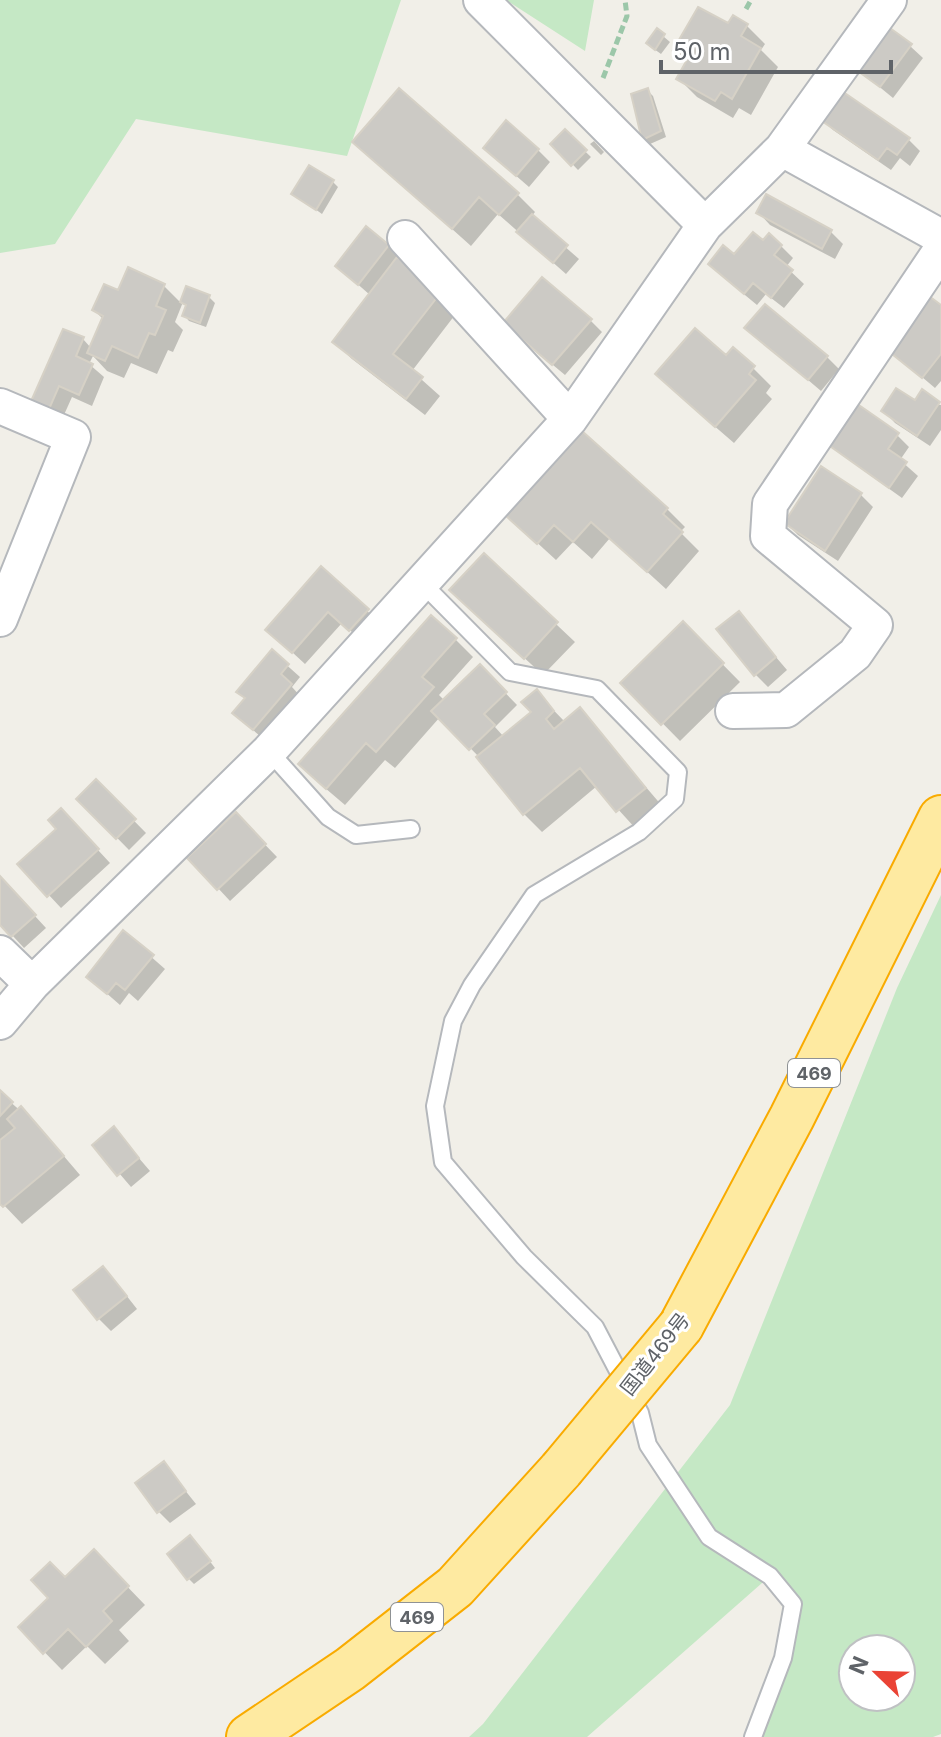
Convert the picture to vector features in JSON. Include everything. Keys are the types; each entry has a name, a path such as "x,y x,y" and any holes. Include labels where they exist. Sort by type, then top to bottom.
{"highway":[{"name":"国道469号","path":"249,1737 350,1669 455,1587 561,1470 681,1326 792,1117 941,818"}],"street":[{"path":"481,0 705,225"},
{"path":"0,1022 32,984 269,751 570,419 705,225 782,149 889,0"},
{"path":"782,149 941,237"},
{"path":"405,238 570,419"},
{"path":"733,711 786,710 855,654 875,625 768,536 770,504 941,250"},
{"path":"0,406 73,437 0,619"},
{"path":"0,953 32,984"}],"lane":[{"path":"421,582 510,672 597,689 678,772 675,799 639,832 534,895 472,985 453,1021 435,1106 443,1162 524,1257 595,1327 640,1413 648,1445 709,1537 770,1576 793,1604 783,1658 753,1737"},
{"path":"269,751 328,817 356,835 411,829"}],"path":[{"path":"588,107 607,72 627,16 625,0"},
{"path":"746,9 751,0"}],"green space":[{"path":"0,0 401,0 347,156 136,119 55,244 0,253"},
{"path":"506,0 594,0 585,51"},
{"path":"941,895 941,1734 933,1737 747,1737 790,1617 770,1576 587,1737 469,1737 483,1724 730,1405 897,988"}],"building":[{"path":"698,7 728,23 733,15 748,24 741,36 761,48 732,99 721,92 715,101 676,79 688,58 673,50"},
{"path":"883,23 912,44 880,87 851,66"},
{"path":"657,28 665,34 655,50 646,43"},
{"path":"399,88 519,193 499,215 479,197 452,229 352,142"},
{"path":"648,88 661,131 642,140 631,94"},
{"path":"839,89 910,138 897,155 887,148 878,160 819,119"},
{"path":"506,120 539,149 516,176 483,148"},
{"path":"565,129 587,150 571,166 550,144"},
{"path":"309,165 334,180 316,210 291,194"},
{"path":"766,194 832,230 822,249 756,213"},
{"path":"532,214 568,245 553,263 516,232"},
{"path":"366,226 389,245 358,285 335,266"},
{"path":"753,232 763,240 769,233 782,245 774,255 793,270 771,298 753,283 744,294 708,264 723,245 734,254"},
{"path":"397,257 442,291 393,354 423,377 406,399 332,342"},
{"path":"128,267 165,284 156,306 166,310 155,335 149,333 138,358 112,346 105,361 87,353 103,316 92,310 104,284 118,290"},
{"path":"542,277 592,319 552,365 503,323"},
{"path":"186,286 210,295 200,323 182,316 186,305 180,302"},
{"path":"929,296 941,305 941,354 922,378 887,350"},
{"path":"765,304 828,356 808,380 744,328"},
{"path":"695,328 726,355 733,347 755,366 749,374 756,380 715,427 655,374"},
{"path":"63,329 84,337 76,356 93,364 79,395 59,386 46,416 28,408"},
{"path":"896,388 915,400 922,389 940,402 917,436 881,411"},
{"path":"856,403 899,433 888,449 907,462 889,488 827,444"},
{"path":"582,431 668,508 663,514 683,532 647,572 591,522 573,542 554,525 537,544 506,516"},
{"path":"821,466 862,493 825,551 784,523"},
{"path":"484,553 558,622 524,659 449,590"},
{"path":"321,566 369,609 349,631 328,612 292,653 265,630"},
{"path":"739,611 776,657 754,676 716,629"},
{"path":"431,615 457,638 422,677 434,687 376,752 366,743 326,789 298,764"},
{"path":"683,621 724,663 661,725 620,683"},
{"path":"272,649 289,664 281,674 292,684 253,730 232,713 245,698 236,692"},
{"path":"480,664 507,692 484,714 495,725 469,750 431,711"},
{"path":"537,689 554,711 546,719 554,729 580,707 646,788 616,812 580,768 523,815 476,757 531,712 521,702"},
{"path":"96,779 136,819 116,839 76,799"},
{"path":"61,808 99,849 47,897 17,864 56,829 48,820"},
{"path":"236,812 266,844 217,890 187,858"},
{"path":"0,876 36,915 11,937 0,925"},
{"path":"123,930 154,955 125,990 116,983 107,994 86,977"},
{"path":"0,1090 13,1102 0,1116"},
{"path":"21,1106 64,1156 3,1207 0,1204 0,1140 15,1128 7,1119"},
{"path":"114,1126 139,1158 117,1176 92,1145"},
{"path":"103,1266 127,1296 97,1320 73,1290"},
{"path":"164,1461 186,1491 157,1513 135,1483"},
{"path":"190,1535 211,1561 187,1580 167,1554"},
{"path":"94,1549 129,1586 103,1611 112,1621 86,1647 68,1629 43,1654 18,1627 48,1598 31,1580 50,1562 65,1577"}]}
